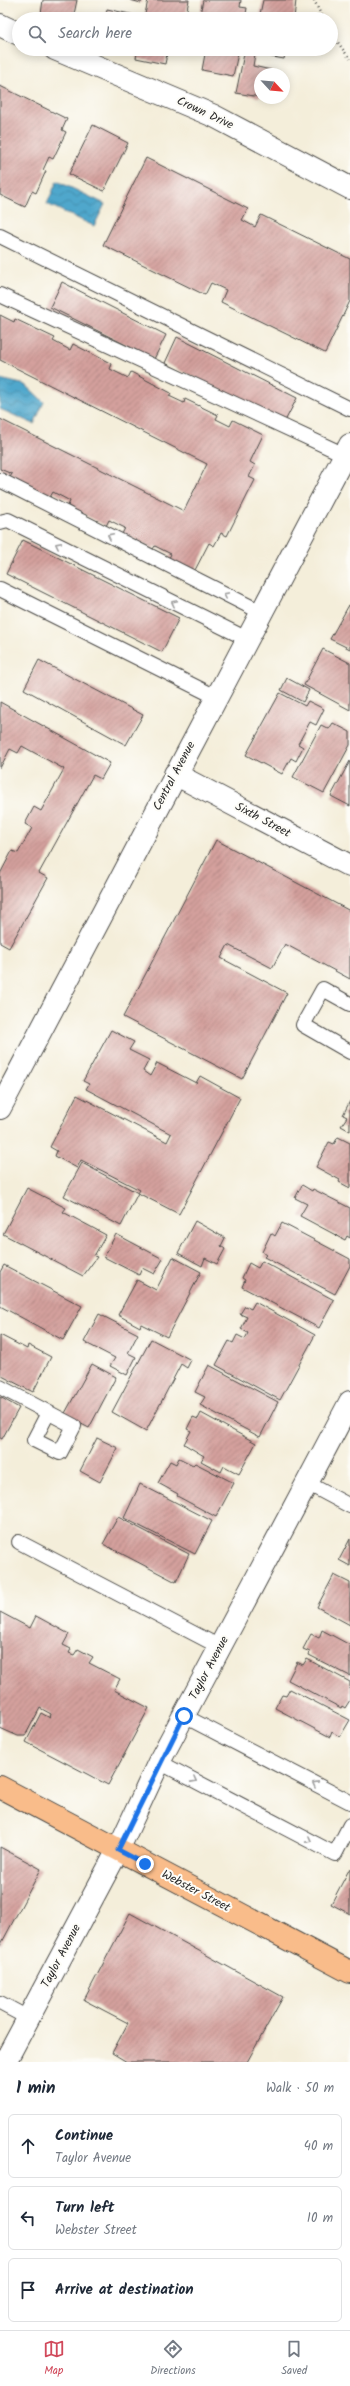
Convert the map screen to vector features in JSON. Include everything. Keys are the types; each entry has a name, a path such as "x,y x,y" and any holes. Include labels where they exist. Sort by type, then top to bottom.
{"main road":[{"name":"Webster Street","path":"0,1787 350,1972"}],"street":[{"path":"0,24 12,30"},
{"name":"Crown Drive","path":"71,56 214,116 350,188"},
{"name":"Central Avenue","path":"0,1108 347,450"},
{"name":"Sixth Street","path":"175,774 350,866"},
{"name":"Taylor Avenue","path":"5,2062 118,1850 159,1762 307,1483 344,1427 350,1402"}],"lane":[{"path":"0,236 350,409"},
{"path":"0,295 347,450"},
{"path":"0,480 261,612"},
{"path":"0,522 8,520 247,640"},
{"path":"0,589 216,697"},
{"path":"350,1004 323,989 303,1025 350,1052"},
{"path":"0,1387 48,1413"},
{"path":"307,1483 350,1506"},
{"path":"19,1542 220,1647"},
{"path":"184,1716 350,1802"},
{"path":"159,1762 335,1854 350,1825"},
{"path":"0,2003 28,2018"}],"path":[{"path":"314,0 320,12"},
{"path":"338,43 350,60"}],"water":[{"path":"57,181 105,204 94,226 47,204"},
{"path":"0,379 26,385 44,402 34,424 0,409"}],"building":[{"path":"43,0 77,0 74,12 41,12"},
{"path":"130,0 142,0 141,3"},
{"path":"148,0 189,0 186,12 145,12"},
{"path":"203,0 241,0 240,7 247,8 246,12 200,12"},
{"path":"263,0 296,0 295,12 260,12"},
{"path":"107,9 121,12 106,12"},
{"path":"136,56 167,56 165,64 136,58"},
{"path":"205,56 237,56 233,76 202,70"},
{"path":"244,56 255,56 253,66 262,68 254,68 254,96 236,93"},
{"path":"267,56 285,56 284,59"},
{"path":"0,86 67,119 62,130 66,132 53,159 49,157 43,170 46,171 36,193 32,191 25,207 0,195"},
{"path":"93,125 128,143 104,191 69,174"},
{"path":"146,158 248,209 242,220 255,227 261,215 350,259 350,301 325,353 221,302 226,290 211,283 205,295 103,245"},
{"path":"62,282 166,335 154,359 50,307"},
{"path":"0,315 14,322 15,319 55,338 53,341 70,350 73,344 112,364 110,369 128,378 131,372 171,393 169,396 184,403 185,399 218,415 216,419 230,426 233,420 263,435 250,462 255,465 249,477 255,480 227,536 221,533 214,546 209,543 194,572 168,560 171,554 155,546 153,549 122,534 125,528 109,520 106,526 68,506 70,501 53,492 49,499 9,479 12,474 0,469 0,419 184,511 207,464 0,360"},
{"path":"177,337 297,398 284,423 165,363"},
{"path":"23,540 179,618 162,652 6,574"},
{"path":"350,605 350,649 330,639"},
{"path":"323,649 350,663 350,710 304,685"},
{"path":"39,660 143,715 126,745 24,689"},
{"path":"287,678 309,690 303,702 281,690"},
{"path":"280,693 305,706 308,701 324,709 316,725 310,722 298,744 303,747 296,761 291,758 282,774 246,755"},
{"path":"0,702 110,763 101,779 93,775 39,873 48,878 9,948 0,943 0,874 12,851 18,853 32,828 25,824 34,807 41,811 64,769 22,746 18,753 10,749 0,768"},
{"path":"333,723 350,732 350,745 324,793 293,777 321,725 329,729"},
{"path":"350,761 350,806 331,796"},
{"path":"216,840 350,911 350,979 285,944 272,968 228,945 221,958 287,993 242,1079 123,1017"},
{"path":"111,1030 134,1042 129,1050 149,1060 143,1071 150,1076 157,1063 196,1083 200,1076 240,1098 179,1214 138,1193 140,1190 81,1160 77,1168 55,1156 57,1151 50,1147 77,1095 167,1142 171,1134 86,1089 89,1084 83,1081"},
{"path":"350,1101 350,1131 341,1126 347,1117 343,1115"},
{"path":"338,1137 350,1143 350,1188 339,1182 340,1180 316,1167 329,1142 334,1144"},
{"path":"82,1163 138,1193 121,1226 64,1196"},
{"path":"302,1185 350,1208 350,1238 347,1236 345,1240 300,1216 307,1204 295,1198"},
{"path":"27,1188 66,1208 63,1212 106,1235 94,1256 97,1257 83,1276 3,1234"},
{"path":"195,1221 225,1238 221,1246 225,1249 217,1264 205,1258 202,1266 178,1253"},
{"path":"282,1223 350,1259 350,1266 335,1294 264,1257 266,1255 262,1252 271,1233 275,1236"},
{"path":"116,1234 163,1259 154,1274 142,1268 139,1275 104,1257"},
{"path":"173,1257 201,1272 167,1337 141,1324 140,1327 118,1315 137,1280 156,1290"},
{"path":"262,1261 334,1300 319,1328 242,1287 245,1280 242,1278 249,1263 258,1268"},
{"path":"4,1265 82,1306 63,1340 0,1306 0,1272"},
{"path":"255,1302 315,1335 280,1400 216,1365 229,1341 233,1343 237,1335 245,1339 248,1333 241,1329 247,1317 240,1314 245,1306 251,1309"},
{"path":"99,1314 138,1334 128,1353 136,1357 127,1375 110,1366 115,1358 84,1342"},
{"path":"0,1335 27,1349 28,1345 51,1357 33,1392 0,1375"},
{"path":"151,1339 191,1360 187,1368 181,1364 146,1431 112,1412"},
{"path":"92,1364 116,1377 89,1428 64,1415"},
{"path":"209,1365 278,1402 260,1437 200,1405 205,1397 195,1392"},
{"path":"0,1397 19,1408 2,1439 0,1438"},
{"path":"201,1413 256,1443 239,1474 224,1466 221,1472 201,1461 204,1456 184,1444 191,1431 187,1429 193,1417 198,1419"},
{"path":"97,1438 118,1448 100,1482 80,1471"},
{"path":"179,1458 193,1465 195,1463 234,1483 216,1517 177,1496 178,1494 158,1483 170,1461 176,1464"},
{"path":"140,1484 212,1521 195,1554 124,1518"},
{"path":"118,1517 189,1554 176,1582 103,1544"},
{"path":"350,1539 350,1566 339,1560"},
{"path":"334,1575 350,1583 350,1625 317,1607"},
{"path":"0,1612 30,1628 36,1616 69,1634 63,1645 71,1649 69,1653 74,1655 78,1649 93,1657 89,1663 120,1679 114,1690 149,1708 108,1785 26,1742 41,1713 50,1718 51,1714 40,1708 25,1736 18,1736 0,1728"},
{"path":"322,1630 350,1645 350,1676 309,1655 310,1652 303,1649 311,1634 319,1638"},
{"path":"307,1659 350,1682 350,1700 345,1708 342,1706 341,1708 288,1680 297,1662 303,1665"},
{"path":"290,1689 350,1720 340,1737 332,1732 330,1737 275,1708 282,1695 286,1696"},
{"path":"0,1847 41,1869 0,1946"},
{"path":"350,1868 350,1914 331,1904"},
{"path":"130,1913 283,1997 247,2062 127,2062 112,2053 128,2023 84,2000"}],"route":[{"path":"145,1864 118,1850 159,1762 184,1716"}]}
